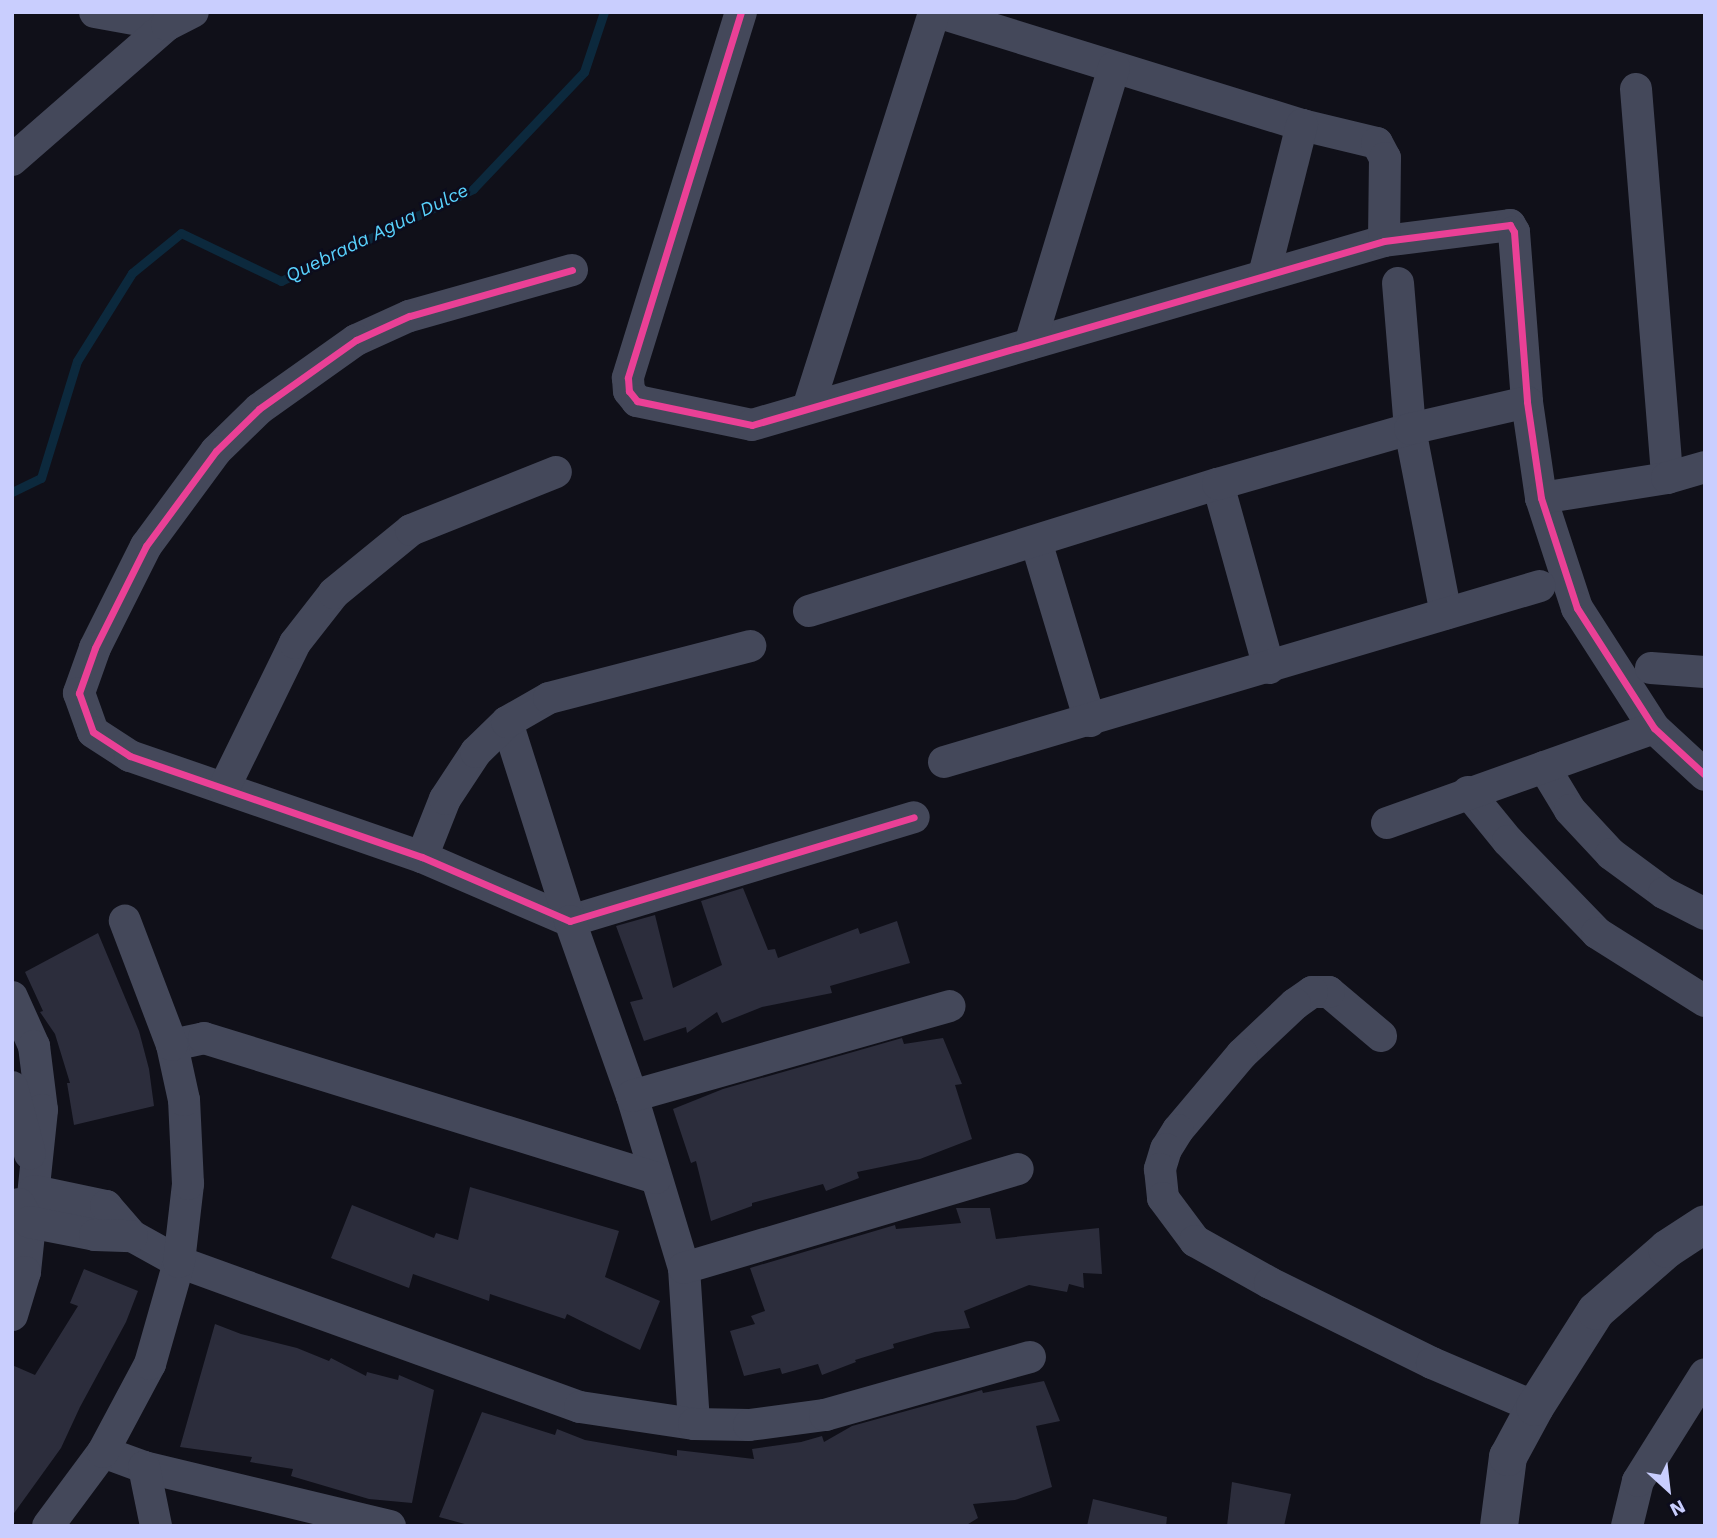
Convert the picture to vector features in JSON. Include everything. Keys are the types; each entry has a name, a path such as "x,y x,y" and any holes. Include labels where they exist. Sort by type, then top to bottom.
{"street":[{"path":"95,12 173,16"},
{"path":"741,12 628,378 629,391 637,401 752,425 1384,241 1510,225 1513,228 1527,402 1541,498 1577,608 1654,729 1705,775"},
{"path":"808,408 936,12 1302,125 1377,143 1385,158 1384,241"},
{"path":"12,160 173,16"},
{"path":"1030,344 1114,67"},
{"path":"1636,89 1667,478"},
{"path":"1264,275 1302,125"},
{"path":"572,270 409,316 356,340 259,409 215,451 146,546 95,648 79,693 93,732 130,756 422,857 570,920 914,817"},
{"path":"1398,283 1410,429 1447,614"},
{"path":"809,611 1218,484 1410,429 1527,402"},
{"path":"1541,498 1667,478 1705,467"},
{"path":"224,788 295,643 334,593 411,530 556,472"},
{"path":"1218,484 1269,667"},
{"path":"1036,541 1090,721"},
{"path":"944,762 1540,586"},
{"path":"422,857 445,799 476,752 507,722 550,698 750,646"},
{"path":"1651,668 1705,672"},
{"path":"507,722 570,920 632,1096 684,1268 694,1423"},
{"path":"1387,823 1468,792 1654,729"},
{"path":"1544,767 1570,810 1611,854 1664,893 1705,914"},
{"path":"1468,792 1508,841 1597,933 1705,1001"},
{"path":"48,1526 103,1452 150,1364 179,1262 188,1184 184,1100 172,1045 125,921"},
{"path":"1381,1036 1329,992 1312,992 1295,1004 1242,1054 1178,1130 1166,1149 1160,1169 1163,1198 1195,1241 1248,1271 1432,1363 1535,1407"},
{"path":"12,996 34,1046 42,1110 27,1185"},
{"path":"632,1096 950,1006"},
{"path":"172,1045 204,1038 656,1178"},
{"path":"12,1315 25,1272 29,1222 27,1185 14,1100"},
{"path":"684,1268 1018,1169"},
{"path":"27,1185 106,1206 132,1236 179,1262 580,1407 694,1423 749,1425 825,1415 1030,1357"},
{"path":"29,1222 95,1235 132,1236"},
{"path":"1499,1526 1508,1457 1535,1407 1596,1311 1667,1249 1705,1224"},
{"path":"1627,1526 1638,1481 1703,1378"},
{"path":"103,1452 144,1467 390,1526"},
{"path":"144,1467 156,1526"}],"building":[{"path":"743,888 768,950 775,949 778,958 858,928 860,934 897,921 910,963 830,986 832,993 762,1007 722,1023 717,1012 687,1033 686,1027 644,1041 630,1002 643,999 616,926 655,915 673,988 722,965 701,901"},
{"path":"98,933 139,1031 149,1069 154,1106 74,1125 67,1083 70,1083 55,1034 40,1012 43,1011 25,972"},
{"path":"902,1038 904,1044 943,1038 962,1084 955,1085 972,1139 920,1159 857,1172 859,1178 826,1191 823,1184 752,1203 752,1206 711,1221 696,1161 691,1163 673,1109 723,1089"},
{"path":"470,1187 619,1231 605,1277 660,1301 640,1350 567,1314 565,1319 490,1294 489,1301 413,1274 409,1288 331,1258 352,1205 434,1238 436,1233 458,1240"},
{"path":"956,1208 990,1208 996,1239 1099,1228 1102,1274 1083,1273 1084,1288 1069,1284 1067,1292 1029,1285 964,1311 970,1328 935,1332 893,1344 894,1348 855,1360 856,1362 822,1375 818,1364 782,1374 780,1368 744,1376 730,1331 755,1324 751,1316 765,1311 750,1268 895,1225 896,1229 961,1223"},
{"path":"84,1269 138,1291 126,1322 61,1448 12,1516 12,1365 35,1375 78,1306 70,1303"},
{"path":"215,1324 241,1334 297,1348 329,1361 331,1358 366,1376 367,1372 398,1380 399,1375 434,1390 412,1503 369,1499 291,1476 293,1469 250,1462 252,1457 180,1447"},
{"path":"1044,1381 1060,1421 1036,1426 1052,1487 1015,1500 973,1504 978,1518 965,1526 472,1526 439,1517 482,1412 555,1435 557,1429 585,1440 677,1456 677,1450 754,1459 752,1449 822,1436 824,1442 852,1426 982,1390 983,1393"},
{"path":"1232,1482 1291,1494 1284,1526 1227,1526"},
{"path":"1093,1499 1167,1517 1166,1526 1087,1526"}],"waterway":[{"name":"Quebrada Agua Dulce","path":"12,492 41,478 77,361 132,273 181,233 281,281 473,189 584,72 604,12"}],"cycle path":[{"path":"741,12 628,378 629,391 637,401 752,425 1384,241 1510,225 1514,232 1527,402 1541,498 1577,608 1654,728 1705,775"},
{"path":"572,270 409,316 356,340 259,409 216,451 146,546 95,648 79,693 93,732 130,756 422,857 570,921 914,817"}]}
